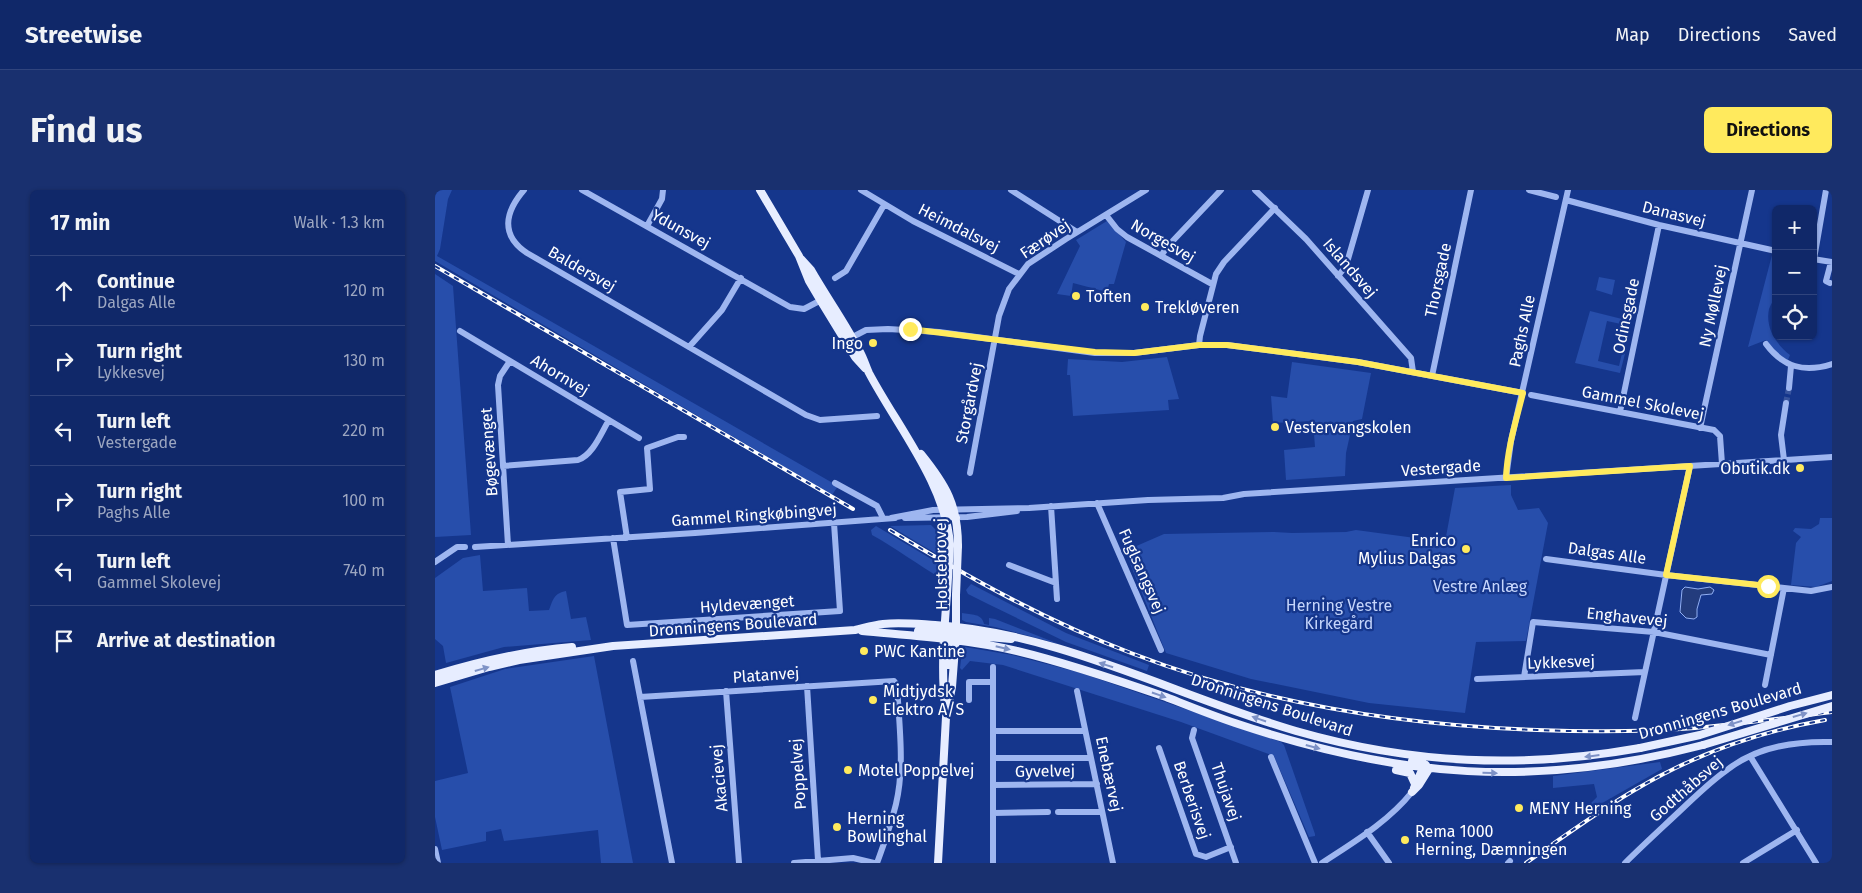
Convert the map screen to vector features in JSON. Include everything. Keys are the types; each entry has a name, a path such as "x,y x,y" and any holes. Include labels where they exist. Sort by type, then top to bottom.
{"main road":[{"name":"Holstebrovej","path":"760,190 801,259 810,282 824,298 848,339 861,353 869,373 910,441 949,513 950,545 947,594 950,633"},
{"name":"Holstebrovej","path":"910,441 945,487 949,513 958,546 956,595 950,633"},
{"name":"Dronningens Boulevard","path":"435,675 517,653 595,646 855,630 881,624 1001,639 1023,639 1076,655 1261,719 1326,739 1383,752 1436,759 1507,762 1574,758 1640,748 1700,735 1790,706 1832,695"},
{"name":"Dronningens Boulevard","path":"855,630 881,633 901,630 950,633 1119,681 1233,722 1324,750 1379,762 1426,768 1508,773 1575,769 1642,760 1703,745 1831,706"},
{"path":"938,863 946,717 949,698 950,633"},
{"path":"946,717 943,686 950,633"},
{"name":"Dronningens Boulevard","path":"435,684 489,667 519,660 613,646"},
{"path":"1326,739 1347,748 1421,762 1426,768"},
{"path":"1413,788 1426,768 1434,763 1465,765 1477,761"},
{"path":"1379,762 1386,768 1410,773 1413,788"}],"street":[{"name":"Baldersvej","path":"524,190 511,206 509,214 509,232 518,247 813,418 827,420 877,416"},
{"name":"Ydunsvej","path":"582,190 796,309 804,309 824,298"},
{"path":"647,226 662,199 663,190"},
{"name":"Heimdalsvej","path":"861,190 883,205 1019,274"},
{"path":"1011,190 1077,232"},
{"name":"Færøvej","path":"994,339 1001,308 1009,289 1019,274 1029,264 1146,190"},
{"path":"1161,256 1167,247 1221,190"},
{"name":"Islandsvej","path":"1255,190 1306,239 1411,358 1413,372"},
{"path":"1338,276 1347,266 1368,190"},
{"name":"Thorsgade","path":"1432,376 1471,190"},
{"path":"1529,190 1555,197"},
{"name":"Paghs Alle","path":"1506,478 1510,449 1568,190"},
{"name":"Ny Møllevej","path":"1700,428 1753,190"},
{"path":"1816,250 1826,190"},
{"name":"Danasvej","path":"1566,200 1659,225 1772,250"},
{"path":"835,278 846,271 883,205"},
{"path":"1199,345 1199,336 1216,274 1224,262 1275,208"},
{"name":"Norgesvej","path":"1106,215 1117,229 1127,237 1212,284"},
{"name":"Odinsgade","path":"1620,412 1659,225"},
{"path":"1817,260 1832,262 1829,283"},
{"path":"1829,283 1832,273"},
{"path":"689,346 722,310 741,278"},
{"path":"848,339 866,330 911,329 1085,352 1134,353 1199,345 1227,345 1358,362 1523,393"},
{"name":"Ahornvej","path":"464,335 639,438"},
{"name":"Storgårdvej","path":"969,473 994,339"},
{"path":"1766,344 1783,362 1791,366 1816,368 1832,364"},
{"name":"Bøgevænget","path":"508,545 498,386 500,376 510,361"},
{"path":"1789,388 1791,366"},
{"name":"Gammel Skolevej","path":"1531,395 1718,433 1721,442 1722,464"},
{"path":"1784,460 1781,435 1786,403"},
{"path":"503,466 583,459 609,420"},
{"path":"627,538 620,492 650,489 647,448 684,437"},
{"name":"Vestergade","path":"949,513 1012,513 1029,508 1051,506 1223,498 1244,494 1832,457"},
{"path":"1635,718 1690,466"},
{"name":"Gammel Ringkøbingvej","path":"835,483 877,506 883,518"},
{"name":"Fuglsangsvej","path":"1097,504 1161,650"},
{"path":"1051,506 1057,599"},
{"name":"Gammel Ringkøbingvej","path":"475,547 627,538 949,513"},
{"name":"Hyldevænget","path":"613,538 627,625 840,611 834,523"},
{"path":"435,562 457,547 465,547"},
{"name":"Dalgas Alle","path":"1546,559 1811,591 1832,587"},
{"path":"1009,565 1056,584"},
{"path":"1765,686 1784,588"},
{"name":"Enghavevej","path":"1524,677 1533,622 1654,632 1771,655"},
{"path":"633,661 672,863"},
{"name":"Gyvelvej","path":"993,667 993,863"},
{"name":"Lykkesvej","path":"1477,678 1645,672"},
{"name":"Platanvej","path":"640,697 894,681 897,685 901,759 899,783 896,804 876,863"},
{"path":"969,700 969,682 993,682"},
{"name":"Poppelvej","path":"807,686 818,860"},
{"name":"Akacievej","path":"726,691 739,863"},
{"name":"Enebærvej","path":"1077,691 1113,863"},
{"name":"Thujavej","path":"1195,730 1192,738 1236,863"},
{"path":"993,732 1085,731"},
{"name":"Godthåbsvej","path":"1625,863 1708,785 1728,769 1750,756 1799,742 1832,742"},
{"name":"Berberisvej","path":"1159,748 1196,854 1206,857 1231,848"},
{"path":"1750,756 1816,863"},
{"path":"1271,757 1315,863"},
{"name":"Gyvelvej","path":"993,758 1091,758"},
{"name":"Gyvelvej","path":"993,786 1097,784"},
{"path":"1322,863 1395,811 1413,788"},
{"path":"993,813 1048,812"},
{"path":"1058,812 1102,812"},
{"path":"1743,863 1797,830"},
{"path":"1367,832 1389,863"},
{"path":"435,849 438,863"},
{"path":"794,863 853,858 876,863"}],"green space":[{"path":"435,190 452,190 448,199 440,249 437,256 838,486 832,495 435,261"},
{"path":"1107,221 1126,242 1114,284 1109,284 1107,292 1073,283 1071,296 1057,294 1080,246 1076,240"},
{"path":"1772,255 1772,303 1768,316 1770,329 1772,340 1776,340 1790,355 1788,360 1777,354 1766,340 1748,347"},
{"path":"435,274 453,286 471,535 435,537"},
{"path":"1599,277 1615,280 1612,295 1596,290"},
{"path":"1590,311 1622,319 1621,324 1607,321 1598,361 1619,366 1623,349 1626,350 1620,373 1575,363"},
{"path":"1167,357 1179,399 1168,400 1169,410 1073,416 1070,375 1067,375 1068,359 1122,362"},
{"path":"1292,362 1371,373 1362,419 1353,421 1346,453 1345,476 1286,480 1284,450 1315,447 1313,421 1273,423 1271,396 1287,398"},
{"name":"Herning Vestre Kirkegård","path":"1511,485 1511,495 1518,510 1539,508 1548,523 1526,641 1476,642 1465,713 1369,703 1251,679 1166,653 1125,551 1164,534 1346,532 1356,530 1445,542 1455,488"},
{"path":"1820,518 1832,518 1832,581 1816,587 1791,585 1796,543 1801,537 1793,531 1795,528 1811,529 1819,524"},
{"path":"931,525 943,537 945,559 890,526"},
{"path":"876,526 943,566 942,579 872,535 871,530"},
{"path":"480,555 483,591 527,588 529,611 549,610 556,595 566,591 571,619 586,617 591,640 504,647 446,663 443,646 435,639 435,578 463,558"},
{"path":"971,584 1066,633 1149,665 1147,671 1066,642 988,604 968,594 966,590"},
{"path":"962,613 979,616 984,624 989,625 989,618 995,619 1059,644 995,627 966,622 962,620"},
{"path":"965,647 1012,655 1081,673 1281,742 1284,745 1315,836 1309,837 1274,756 1181,722 1003,665 970,661 962,670 960,668 962,652"},
{"path":"594,656 633,863 601,863 598,830 504,841 501,829 486,832 486,841 442,850 435,817 435,781 468,773 450,687 505,669"},
{"path":"1660,762 1662,769 1590,810 1587,807 1597,797 1594,784 1553,788 1553,776"}],"shaded area":[{"path":"1685,587 1698,589 1710,587 1714,590 1712,594 1701,595 1697,617 1694,619 1686,618 1680,612 1682,590"}],"tunnel":[{"path":"1786,403 1789,388"}],"railway":[{"path":"435,266 853,509"},
{"path":"890,530 1008,597 1068,627 1131,653 1229,685 1331,708 1433,723 1537,730 1596,731 1695,728 1832,712"},
{"path":"1526,863 1619,799 1655,778 1726,747 1775,731 1825,720"}],"place":[{"name":"Toften","path":"1076,296"},
{"name":"Trekløveren","path":"1145,307"},
{"name":"Ingo","path":"873,343"},
{"name":"Vestervangskolen","path":"1275,427"},
{"name":"Obutik.dk","path":"1800,468"},
{"name":"Enrico Mylius Dalgas","path":"1466,549"},
{"name":"PWC Kantine","path":"864,651"},
{"name":"Midtjydsk Elektro A/S","path":"873,700"},
{"name":"Motel Poppelvej","path":"848,770"},
{"name":"MENY Herning","path":"1519,808"},
{"name":"Herning Bowlinghal","path":"837,827"},
{"name":"Rema 1000 Herning, Dæmningen","path":"1405,840"}],"route":[{"path":"910,329 1085,352 1134,353 1199,345 1227,345 1358,362 1523,393 1511,441 1506,478 1690,466 1666,575 1768,586"}],"park label":[{"name":"Vestre Anlæg","path":"1480,586"}]}
